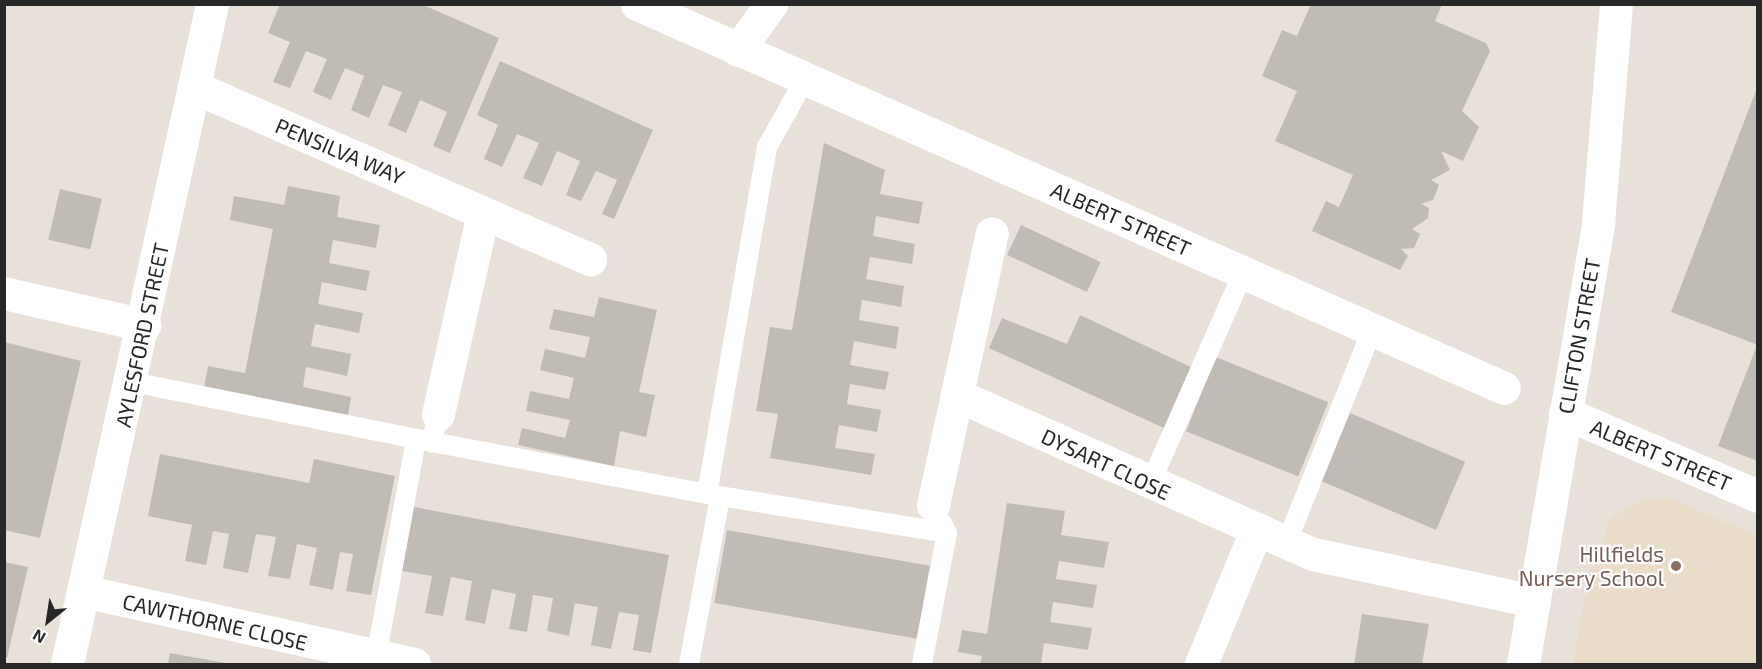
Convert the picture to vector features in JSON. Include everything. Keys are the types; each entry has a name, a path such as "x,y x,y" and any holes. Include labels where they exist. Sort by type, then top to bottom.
{"street":[{"name":"AYLESFORD STREET","path":"67,664 87,592 196,88 212,4"},
{"name":"ALBERT STREET","path":"637,4 1504,388"},
{"path":"738,50 771,4"},
{"name":"CLIFTON STREET","path":"1523,664 1598,223 1616,4"},
{"name":"PENSILVA WAY","path":"196,88 590,259"},
{"path":"428,432 483,213"},
{"path":"940,519 957,395 992,233"},
{"path":"4,293 144,325"},
{"name":"DYSART CLOSE","path":"957,395 1255,533 1286,544 1534,601"},
{"name":"ALBERT STREET","path":"1565,413 1758,496"},
{"path":"1202,664 1255,533"},
{"name":"CAWTHORNE CLOSE","path":"87,592 341,658 376,658 414,664"}],"lane":[{"path":"689,664 766,147 805,79"},
{"path":"1150,484 1244,273"},
{"path":"1286,544 1372,330"},
{"path":"132,382 428,432 713,495 940,519 922,664"},
{"path":"376,658 428,432"}],"shaded area":[{"name":"Hillfields Nursery School","path":"1668,497 1757,536 1757,664 1573,664 1585,597 1610,519 1641,500"}],"building":[{"path":"280,4 421,4 499,38 450,153 433,146 447,112 420,100 406,133 388,125 402,92 383,85 369,118 351,110 364,76 345,68 331,100 313,92 327,59 306,51 290,88 273,82 290,42 268,33"},
{"path":"1311,4 1442,4 1435,21 1486,43 1490,51 1462,111 1479,127 1463,161 1441,151 1450,170 1431,180 1439,185 1433,200 1421,204 1429,208 1428,218 1412,229 1420,234 1414,248 1401,249 1408,256 1400,270 1312,231 1326,201 1339,207 1353,175 1275,141 1297,91 1262,76 1282,30 1297,36"},
{"path":"500,61 653,130 614,219 602,214 617,180 596,171 581,201 566,195 580,161 557,151 542,186 523,178 539,143 517,134 502,167 484,159 498,125 477,115"},
{"path":"1758,88 1758,345 1671,312"},
{"path":"824,143 885,170 880,194 923,202 919,224 876,216 873,236 915,244 912,264 870,257 866,279 904,286 901,307 862,300 859,320 899,327 896,349 854,341 850,365 889,372 885,390 850,384 847,404 881,410 877,432 839,425 835,448 875,454 871,475 770,458 778,414 756,411 770,327 792,330"},
{"path":"288,186 340,196 337,217 380,225 376,248 333,240 329,263 370,271 366,291 322,282 318,304 363,313 359,333 315,324 311,346 351,354 347,376 306,367 303,387 351,397 348,415 204,388 208,366 245,373 273,229 230,220 234,196 284,205"},
{"path":"60,189 102,199 90,249 48,240"},
{"path":"1021,225 1101,262 1087,292 1007,255"},
{"path":"599,297 657,310 639,392 655,395 646,437 620,431 614,466 518,445 522,428 565,438 570,420 526,411 530,391 569,399 574,378 540,370 545,349 585,358 590,337 549,329 554,309 594,317"},
{"path":"1080,315 1193,368 1166,429 989,348 1002,318 1067,344"},
{"path":"4,342 81,361 40,538 4,530"},
{"path":"1758,345 1758,461 1718,446"},
{"path":"1216,357 1328,402 1298,477 1186,431"},
{"path":"1350,413 1465,462 1436,530 1321,481"},
{"path":"160,454 309,483 314,459 395,476 371,595 346,591 353,554 340,552 333,590 309,585 317,548 297,544 290,579 268,576 276,537 256,534 248,573 223,568 229,534 213,531 206,565 185,561 192,525 148,516"},
{"path":"1007,503 1065,511 1061,535 1109,542 1104,568 1059,561 1056,579 1097,585 1093,608 1053,602 1050,622 1092,628 1088,650 1044,643 1041,664 980,664 982,656 958,652 962,630 987,634"},
{"path":"414,507 669,555 651,653 633,650 639,615 619,612 611,649 591,645 598,607 575,603 569,636 547,631 553,598 533,595 527,632 509,629 516,594 492,589 485,624 465,620 472,581 451,577 443,616 425,613 432,576 402,571"},
{"path":"727,530 930,566 917,639 714,603"},
{"path":"4,562 28,567 7,658 4,657"},
{"path":"1362,614 1429,624 1422,664 1354,664"},
{"path":"170,653 226,663 226,664 168,664"}],"place":[{"name":"Hillfields Nursery School","path":"1676,566"}]}
